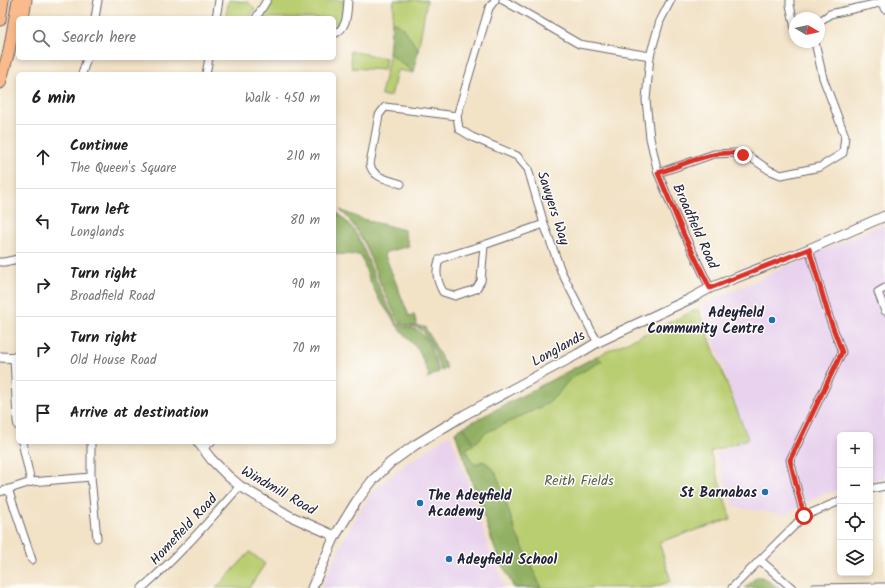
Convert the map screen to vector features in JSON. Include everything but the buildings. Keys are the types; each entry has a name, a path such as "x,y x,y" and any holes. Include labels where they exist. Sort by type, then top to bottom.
{"main road":[{"path":"0,20 3,0"},
{"path":"0,83 9,51 18,0"},
{"path":"22,16 26,0"},
{"path":"0,90 16,45"}],"street":[{"path":"95,16 98,0"},
{"path":"216,16 219,0"},
{"path":"257,16 267,0"},
{"path":"336,33 345,26 348,0"},
{"path":"401,184 380,178 370,167 379,115 385,107 456,116 489,8 495,0"},
{"path":"503,0 579,44 650,56"},
{"name":"Broadfield Road","path":"671,0 660,21 650,56 646,100 650,138 658,173 684,235 710,288"},
{"path":"790,0 792,12"},
{"path":"825,18 830,14 884,4"},
{"path":"658,173 714,154 735,153 750,157 769,170 781,175 820,167 843,153 845,136 824,78 816,48"},
{"path":"83,72 86,60"},
{"path":"206,72 209,60"},
{"name":"Sawyers Way","path":"456,116 460,129 472,137 517,156 528,169 544,224 561,271 598,342"},
{"name":"Longlands","path":"312,588 335,536 356,502 372,481 402,453 464,415 598,342 710,288 885,217"},
{"path":"484,245 481,281 476,288 455,296 443,292 439,284 436,269 439,260 544,224"},
{"path":"804,516 790,460 842,352 829,317 809,249"},
{"path":"0,262 16,259"},
{"path":"885,288 878,292 885,311"},
{"path":"0,357 16,358"},
{"path":"22,444 32,482"},
{"path":"91,444 91,477 97,538"},
{"name":"Windmill Road","path":"201,445 211,459 240,486 288,514 335,536"},
{"path":"0,492 32,482 91,477"},
{"name":"Homefield Road","path":"142,588 155,577 205,526 240,486"},
{"path":"873,488 885,486"},
{"path":"8,489 32,560"},
{"path":"732,588 804,516 837,502"},
{"path":"760,561 792,588"},
{"path":"814,588 885,587"}],"shaded area":[{"path":"882,224 885,233 885,477 873,481 873,432 837,432 837,491 818,496 786,515 735,507 715,454 748,439 701,305"},
{"name":"The Adeyfield Academy","path":"450,434 471,490 490,553 500,572 505,588 321,588 347,533 372,493 396,471"}],"green space":[{"path":"229,0 248,2 255,9 250,16 226,15"},
{"path":"271,0 344,0 341,23 336,28 336,16 262,16"},
{"path":"394,0 427,0 414,73 397,70 391,97 381,95 389,58"},
{"path":"392,21 402,27 418,49 414,73 389,53"},
{"path":"350,51 386,58 384,70 352,68"},
{"path":"340,210 359,218 404,230 409,246 384,253 409,316 414,314 417,326 425,327 447,368 441,371 434,351 423,331 416,327 401,324 397,319 380,283 365,244 349,219"},
{"path":"336,212 344,219 356,234 380,289 397,323 401,326 415,329 424,336 433,354 439,372 426,379 429,375 419,351 398,327 379,299 369,279 361,255 336,254"},
{"name":"Reith Fields","path":"698,309 748,439 710,452 731,519 659,542 671,581 651,588 514,588 495,549 455,432 597,356"},
{"path":"597,356 602,361 568,381 557,395 543,406 485,433 476,443 463,427"},
{"path":"462,428 474,444 466,449 474,465 483,461 492,467 497,476 516,533 541,588 514,588 495,549 455,432"},
{"path":"250,552 265,564 249,588 216,588"},
{"path":"756,577 762,577 779,588 745,588"}],"place":[{"name":"Adeyfield Community Centre","path":"772,320"},
{"name":"St Barnabas","path":"765,492"},
{"name":"The Adeyfield Academy","path":"420,503"},
{"name":"Adeyfield School","path":"449,559"}],"route":[{"path":"743,155 735,153 714,154 658,173 684,235 710,288 809,249 829,317 842,352 790,460 804,516"}]}
